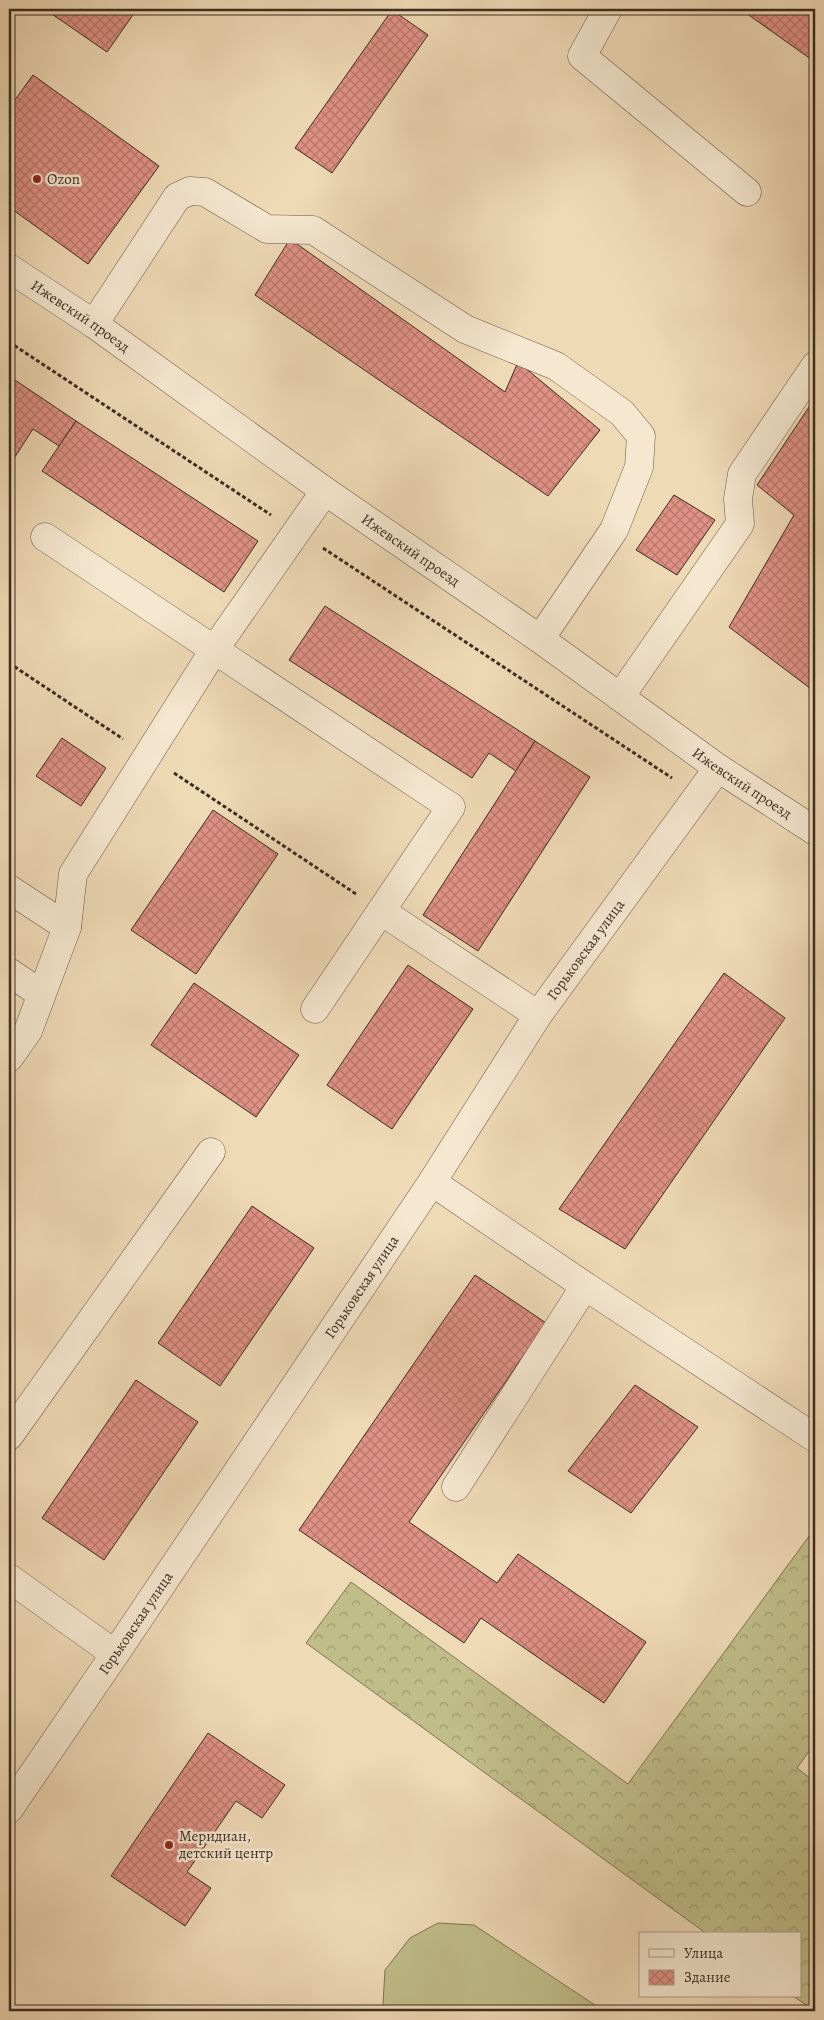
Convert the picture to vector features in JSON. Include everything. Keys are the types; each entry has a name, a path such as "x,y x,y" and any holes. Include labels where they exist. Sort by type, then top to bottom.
{"street":[{"path":"608,9 582,56 747,192"},
{"path":"94,324 177,197 190,191 205,192 267,229 313,230 466,329 556,366 622,413 641,436 639,467 614,530 540,639"},
{"name":"Ижевский проезд","path":"9,268 94,324 325,490 540,639 718,768 815,831"},
{"path":"620,697 740,524 738,499 742,474 815,366"},
{"path":"9,1058 28,1031 67,927 73,874 214,650 325,490"},
{"path":"44,536 451,807 315,1009"},
{"name":"Горьковская улица","path":"9,1809 432,1182 538,1016 718,768"},
{"path":"9,889 67,927"},
{"path":"381,911 538,1016"},
{"path":"9,972 41,994"},
{"path":"9,1436 211,1152"},
{"path":"432,1182 584,1286 815,1438"},
{"path":"456,1487 584,1286"},
{"path":"9,1578 115,1654"}],"path":[{"path":"9,342 698,795"},
{"path":"9,663 381,911"}],"green space":[{"path":"815,1528 815,1743 797,1768 815,1782 815,2011 796,1998 802,1998 802,1932 704,1932 306,1643 351,1582 628,1784"},
{"path":"438,1923 474,1925 604,2011 385,2011 383,2004 385,1970 410,1938"}],"building":[{"path":"47,9 137,9 107,52"},
{"path":"744,9 815,9 815,62 743,11"},
{"path":"392,10 428,35 332,173 295,148"},
{"path":"33,75 159,166 88,264 9,207 9,108"},
{"path":"290,239 505,392 518,362 600,430 548,496 255,295"},
{"path":"9,376 76,421 59,446 33,429 9,466"},
{"path":"815,398 815,692 729,627 794,515 757,485"},
{"path":"76,421 258,541 224,592 42,471"},
{"path":"674,495 715,520 677,575 636,550"},
{"path":"325,606 535,741 516,771 489,753 472,778 289,660"},
{"path":"62,738 106,768 81,806 36,776"},
{"path":"535,741 590,777 478,951 423,915"},
{"path":"213,810 278,854 196,974 131,930"},
{"path":"408,965 473,1009 392,1129 327,1085"},
{"path":"724,973 785,1018 625,1249 559,1209"},
{"path":"194,983 299,1055 256,1117 151,1045"},
{"path":"252,1206 314,1248 220,1386 158,1343"},
{"path":"475,1275 546,1323 409,1522 497,1583 518,1554 646,1642 604,1703 481,1618 464,1643 299,1530"},
{"path":"136,1380 198,1422 104,1560 42,1518"},
{"path":"635,1385 698,1427 631,1513 568,1471"},
{"name":"Меридиан, детский центр","path":"208,1733 285,1785 262,1818 236,1801 187,1872 211,1888 185,1926 111,1876"}],"place":[{"name":"Ozon","path":"37,179"},
{"name":"Меридиан, детский центр","path":"169,1845"}]}
